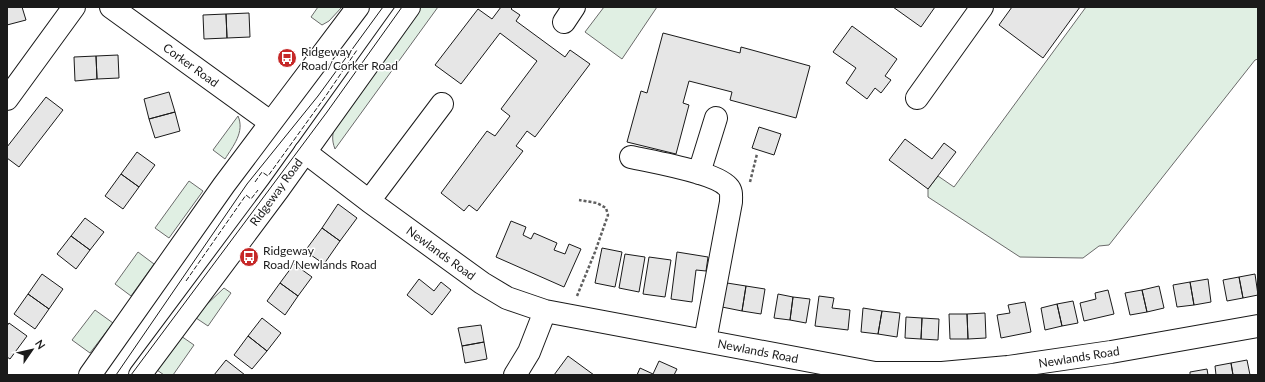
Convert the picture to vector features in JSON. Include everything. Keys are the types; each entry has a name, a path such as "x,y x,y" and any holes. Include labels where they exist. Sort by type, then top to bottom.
{"main road":[{"path":"7,99 74,7"},
{"name":"Corker Road","path":"111,7 270,122"},
{"path":"90,375 224,184 358,7"},
{"name":"Ridgeway Road","path":"140,375 305,152 409,7"},
{"path":"918,98 982,7"},
{"path":"369,201 442,104"},
{"path":"699,173 716,118"},
{"name":"Newlands Road","path":"305,152 369,201 482,283 507,298 545,311 568,316 875,374 942,373 1008,367 1111,352 1258,326"},
{"path":"631,157 715,178 727,186 731,191 731,202 705,341"},
{"path":"515,375 529,352 545,311"}],"path":[{"path":"568,316 595,252 608,216 606,208 597,203 579,200"}],"green space":[{"path":"318,7 342,7 329,21 322,25 311,17"},
{"path":"420,7 438,7 335,149 333,133 335,123"},
{"path":"604,7 657,7 622,59 585,32"},
{"path":"1086,7 1258,7 1258,59 1255,60 1109,245 1099,246 1083,258 1020,257 928,197 928,189 938,176 954,187"},
{"path":"238,116 240,122 239,133 225,159 213,150"},
{"path":"189,181 203,191 169,238 155,228"},
{"path":"138,252 154,264 131,296 115,284"},
{"path":"224,288 231,293 208,326 196,318 204,307"},
{"path":"95,310 113,323 90,353 72,340"},
{"path":"181,336 194,345 173,375 164,375 157,370"}],"building":[{"path":"7,7 22,7 26,20 7,25"},
{"path":"501,7 513,7 511,9 520,15 516,21 565,57 570,50 590,64 535,137 527,131 516,146 523,151 477,211 469,205 464,211 441,193 487,131 495,136 510,116 501,109 537,61 500,33 461,84 435,65 478,9 492,19"},
{"path":"893,7 935,7 921,27"},
{"path":"1012,7 1080,7 1043,58 999,25"},
{"path":"249,13 250,37 227,38 226,14"},
{"path":"226,14 227,38 204,39 203,15"},
{"path":"852,26 897,59 885,76 891,80 881,93 875,88 867,99 846,83 856,68 833,52"},
{"path":"663,33 740,53 741,47 810,66 796,118 730,100 732,92 689,81 683,103 689,105 676,154 627,142 641,91 647,93"},
{"path":"118,55 119,78 97,79 96,56"},
{"path":"96,56 97,79 75,81 74,57"},
{"path":"169,92 175,112 149,119 144,99"},
{"path":"46,97 63,110 19,167 7,158 7,147"},
{"path":"175,112 180,131 155,138 149,119"},
{"path":"759,127 781,134 774,155 752,148"},
{"path":"905,139 932,159 944,143 956,152 928,189 889,160"},
{"path":"137,152 155,165 139,187 121,174"},
{"path":"121,174 139,187 123,209 105,196"},
{"path":"338,204 357,218 340,241 322,228"},
{"path":"85,218 104,232 90,250 71,236"},
{"path":"511,221 526,227 523,235 531,239 534,233 557,243 554,250 565,254 569,244 581,249 564,287 496,257"},
{"path":"322,228 340,241 324,264 305,251"},
{"path":"71,236 90,250 76,269 57,254"},
{"path":"602,248 622,252 615,287 595,283"},
{"path":"677,252 708,257 706,271 696,270 692,302 671,299"},
{"path":"625,254 645,257 639,292 619,288"},
{"path":"649,257 671,260 665,297 643,294"},
{"path":"294,264 312,277 298,296 280,283"},
{"path":"42,274 63,289 49,309 28,294"},
{"path":"1255,274 1258,295 1243,298 1239,277"},
{"path":"1239,277 1243,298 1227,301 1223,280"},
{"path":"419,279 434,291 441,282 451,290 432,315 407,295"},
{"path":"1208,279 1211,302 1194,305 1190,282"},
{"path":"1190,282 1194,305 1177,307 1173,285"},
{"path":"280,283 298,296 285,315 267,301"},
{"path":"727,283 746,286 742,311 722,307"},
{"path":"746,286 765,289 761,314 742,311"},
{"path":"1159,286 1164,308 1147,312 1142,290"},
{"path":"1108,290 1114,314 1084,321 1080,303 1096,299 1095,293"},
{"path":"1142,290 1147,312 1130,315 1125,293"},
{"path":"28,294 49,309 35,329 14,314"},
{"path":"778,294 793,297 790,320 774,318"},
{"path":"819,296 834,298 832,308 850,310 848,330 815,326"},
{"path":"793,297 810,299 806,323 790,320"},
{"path":"1073,301 1078,323 1062,326 1057,304"},
{"path":"1025,302 1031,332 1001,338 997,315 1010,313 1008,305"},
{"path":"1057,304 1062,326 1045,330 1041,308"},
{"path":"863,308 882,311 878,334 861,332"},
{"path":"882,311 900,313 897,337 878,334"},
{"path":"985,313 986,338 968,339 967,314"},
{"path":"949,314 967,314 968,339 950,339"},
{"path":"906,317 922,318 921,339 905,338"},
{"path":"262,318 281,333 267,351 248,336"},
{"path":"922,318 939,319 938,340 921,339"},
{"path":"9,323 27,336 10,359 7,357 7,326"},
{"path":"481,325 484,342 462,346 458,328"},
{"path":"248,336 267,351 252,369 234,355"},
{"path":"484,342 487,359 465,363 462,346"},
{"path":"568,356 594,375 554,375"},
{"path":"226,360 245,375 214,375"},
{"path":"1247,360 1250,375 1233,375 1231,363"},
{"path":"659,361 677,369 674,375 637,375 640,368 653,374"},
{"path":"1231,363 1233,375 1216,375 1215,366"},
{"path":"1207,369 1208,375 1190,375 1190,372"}],"tram line":[{"path":"116,375 247,184 318,96 383,7"},
{"path":"131,375 327,112 402,7"}],"fence":[{"path":"255,182 262,172 268,176 357,50"},
{"path":"186,281 246,195 251,199 258,190"}],"place":[{"name":"Ridgeway Road/Corker Road","path":"287,58"},
{"name":"Ridgeway Road/Newlands Road","path":"249,257"}]}
